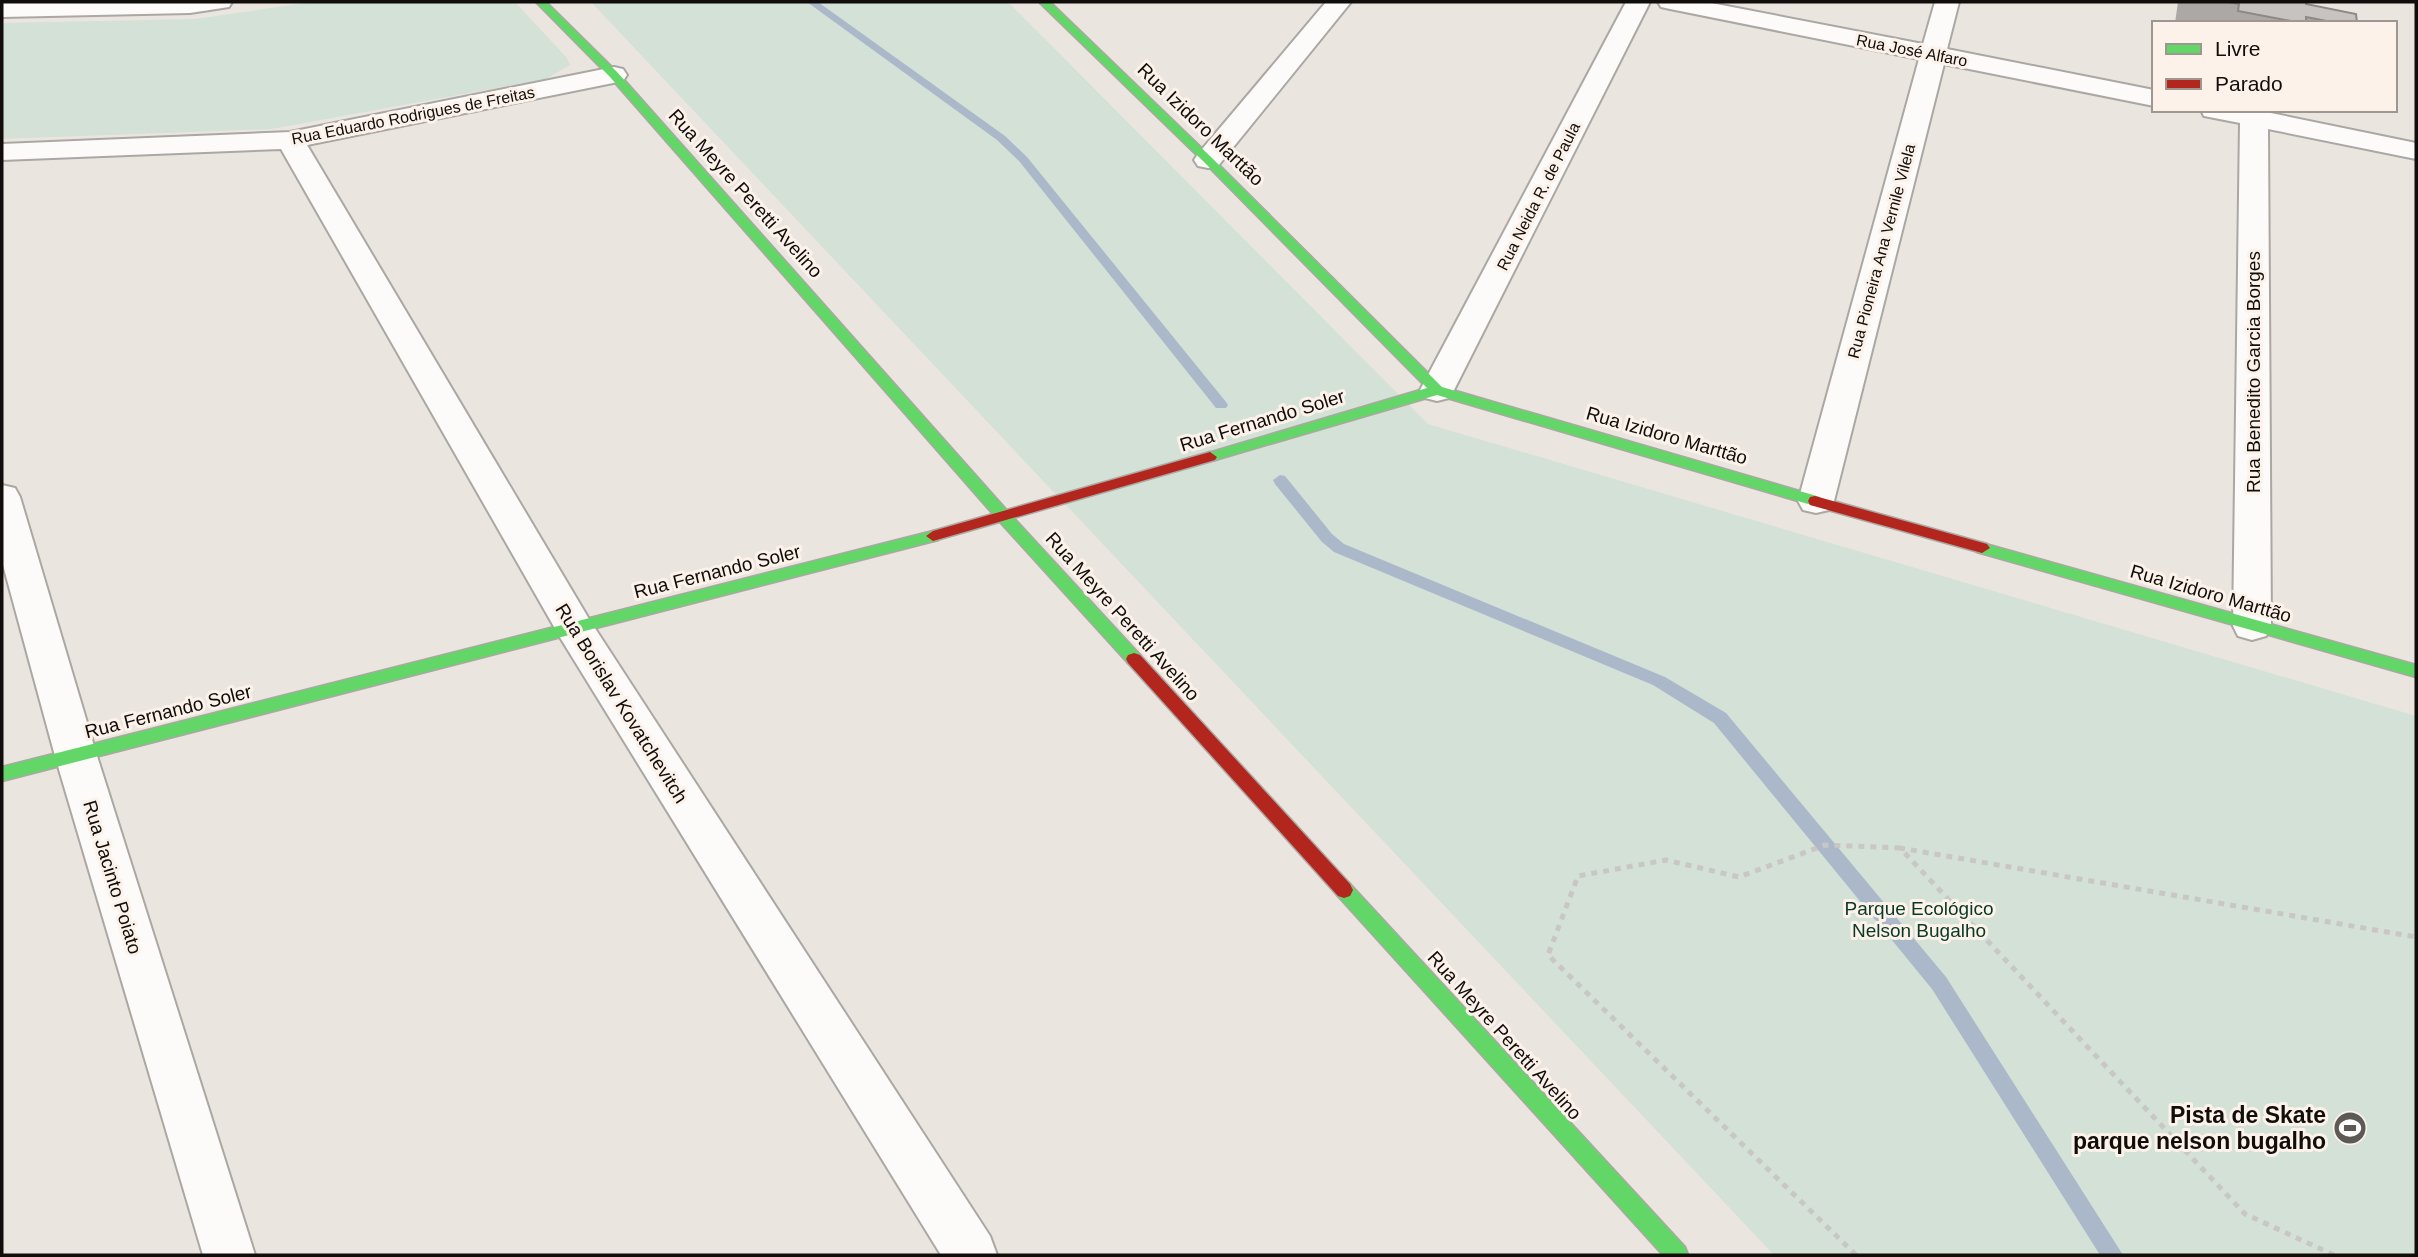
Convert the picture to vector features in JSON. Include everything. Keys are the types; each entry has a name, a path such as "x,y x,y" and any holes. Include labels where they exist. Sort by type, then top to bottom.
{"street":[{"path":"2,10 220,2"},
{"name":"Rua Meyre Peretti Avelino","path":"541,2 614,75 1006,518 1677,1255"},
{"name":"Rua Izidoro Marttão","path":"1044,2 1208,160 1437,390 1816,501 2416,671"},
{"path":"1208,160 1339,2"},
{"name":"Rua Neida R. de Paula","path":"1437,390 1639,2"},
{"name":"Rua José Alfaro","path":"1670,2 2152,98"},
{"name":"Rua Pioneira Ana Vernile Vilela","path":"1816,501 1947,2"},
{"name":"Rua Eduardo Rodrigues de Freitas","path":"2,152 290,140 614,75"},
{"path":"2224,112 2416,151"},
{"name":"Rua Benedito Garcia Borges","path":"2252,626 2254,118"},
{"name":"Rua Borislav Kovatchevitch","path":"290,140 575,629 971,1255"},
{"name":"Rua Fernando Soler","path":"2,774 1006,518 1437,390"},
{"name":"Rua Jacinto Poiato","path":"2,497 76,756 229,1255"}],"path":[{"path":"1856,1255 1548,955 1578,876 1665,860 1738,877 1825,845 1900,848 2416,937"},
{"path":"1900,848 2245,1214 2334,1255"}],"green space":[{"path":"312,2 515,2 567,58 570,65 546,79 272,129 2,139 2,23 195,19"},
{"name":"Parque Ecológico Nelson Bugalho","path":"591,2 1008,2 1428,424 2416,716 2416,1255 1774,1255"}],"building":[{"path":"2228,2 2306,2 2356,14 2357,21 2327,21 2306,17 2306,21 2290,21 2238,11 2239,4"}],"waterway":[{"path":"812,2 1001,138 1023,159 1221,405"},
{"path":"1280,480 1327,538 1339,548 1659,681 1720,718 1939,983 2112,1255"}],"traffic: fast":[{"path":"541,2 614,75 1005,518 1134,659"},
{"path":"1044,2 1208,160 1437,390 1815,501"},
{"path":"1210,457 1437,390"},
{"path":"2,774 933,536"},
{"path":"1982,548 2416,671"},
{"path":"1344,890 1677,1255"}],"traffic: jam":[{"path":"933,536 1210,457"},
{"path":"1815,501 1982,548"},
{"path":"1134,659 1344,890"}],"place":[{"name":"Pista de Skate parque nelson bugalho","path":"2350,1128"}]}
